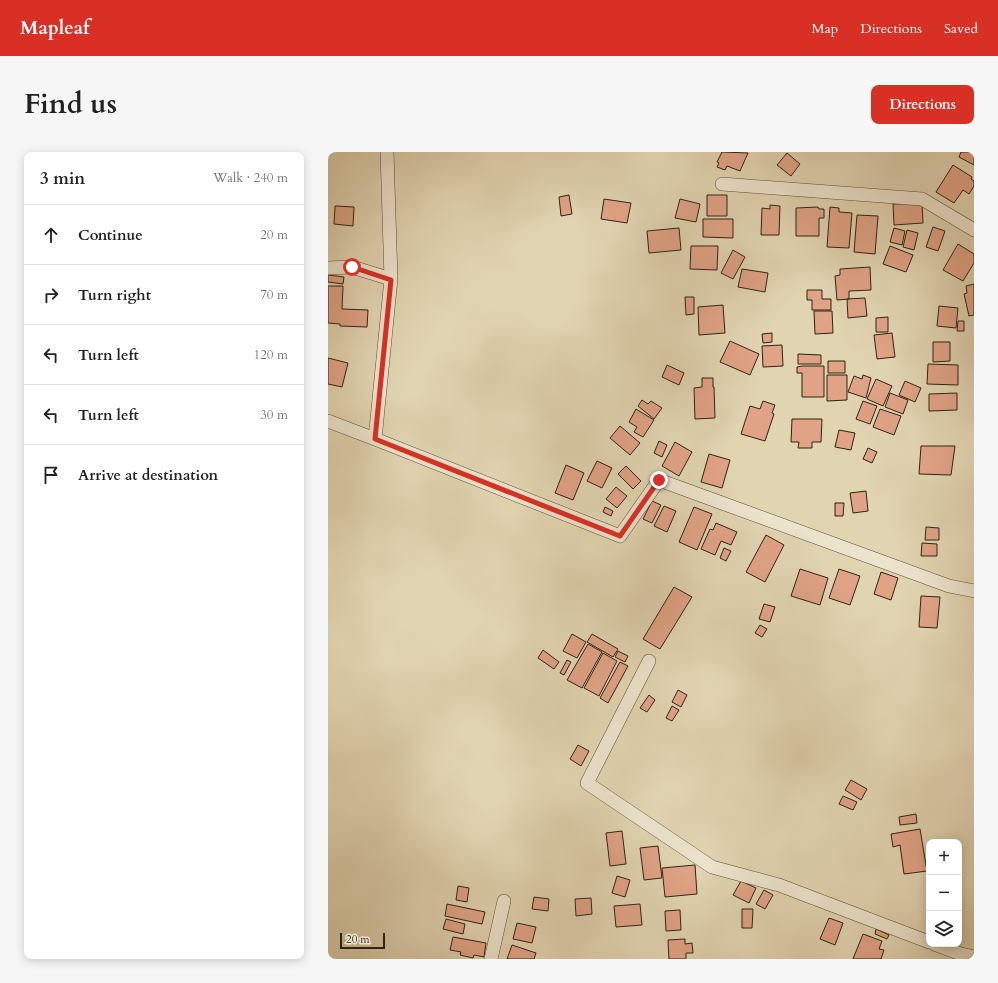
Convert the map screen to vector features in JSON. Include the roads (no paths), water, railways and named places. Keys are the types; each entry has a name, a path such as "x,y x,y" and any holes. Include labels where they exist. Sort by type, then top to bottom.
{"street":[{"path":"375,439 391,280 387,152"},
{"path":"722,184 922,200 974,230"},
{"path":"328,268 352,267 391,280"},
{"path":"328,421 620,536 659,480 949,586 974,591"},
{"path":"649,661 587,782 712,868 779,885 926,941"},
{"path":"490,959 504,900"},
{"path":"942,947 974,957"}]}
